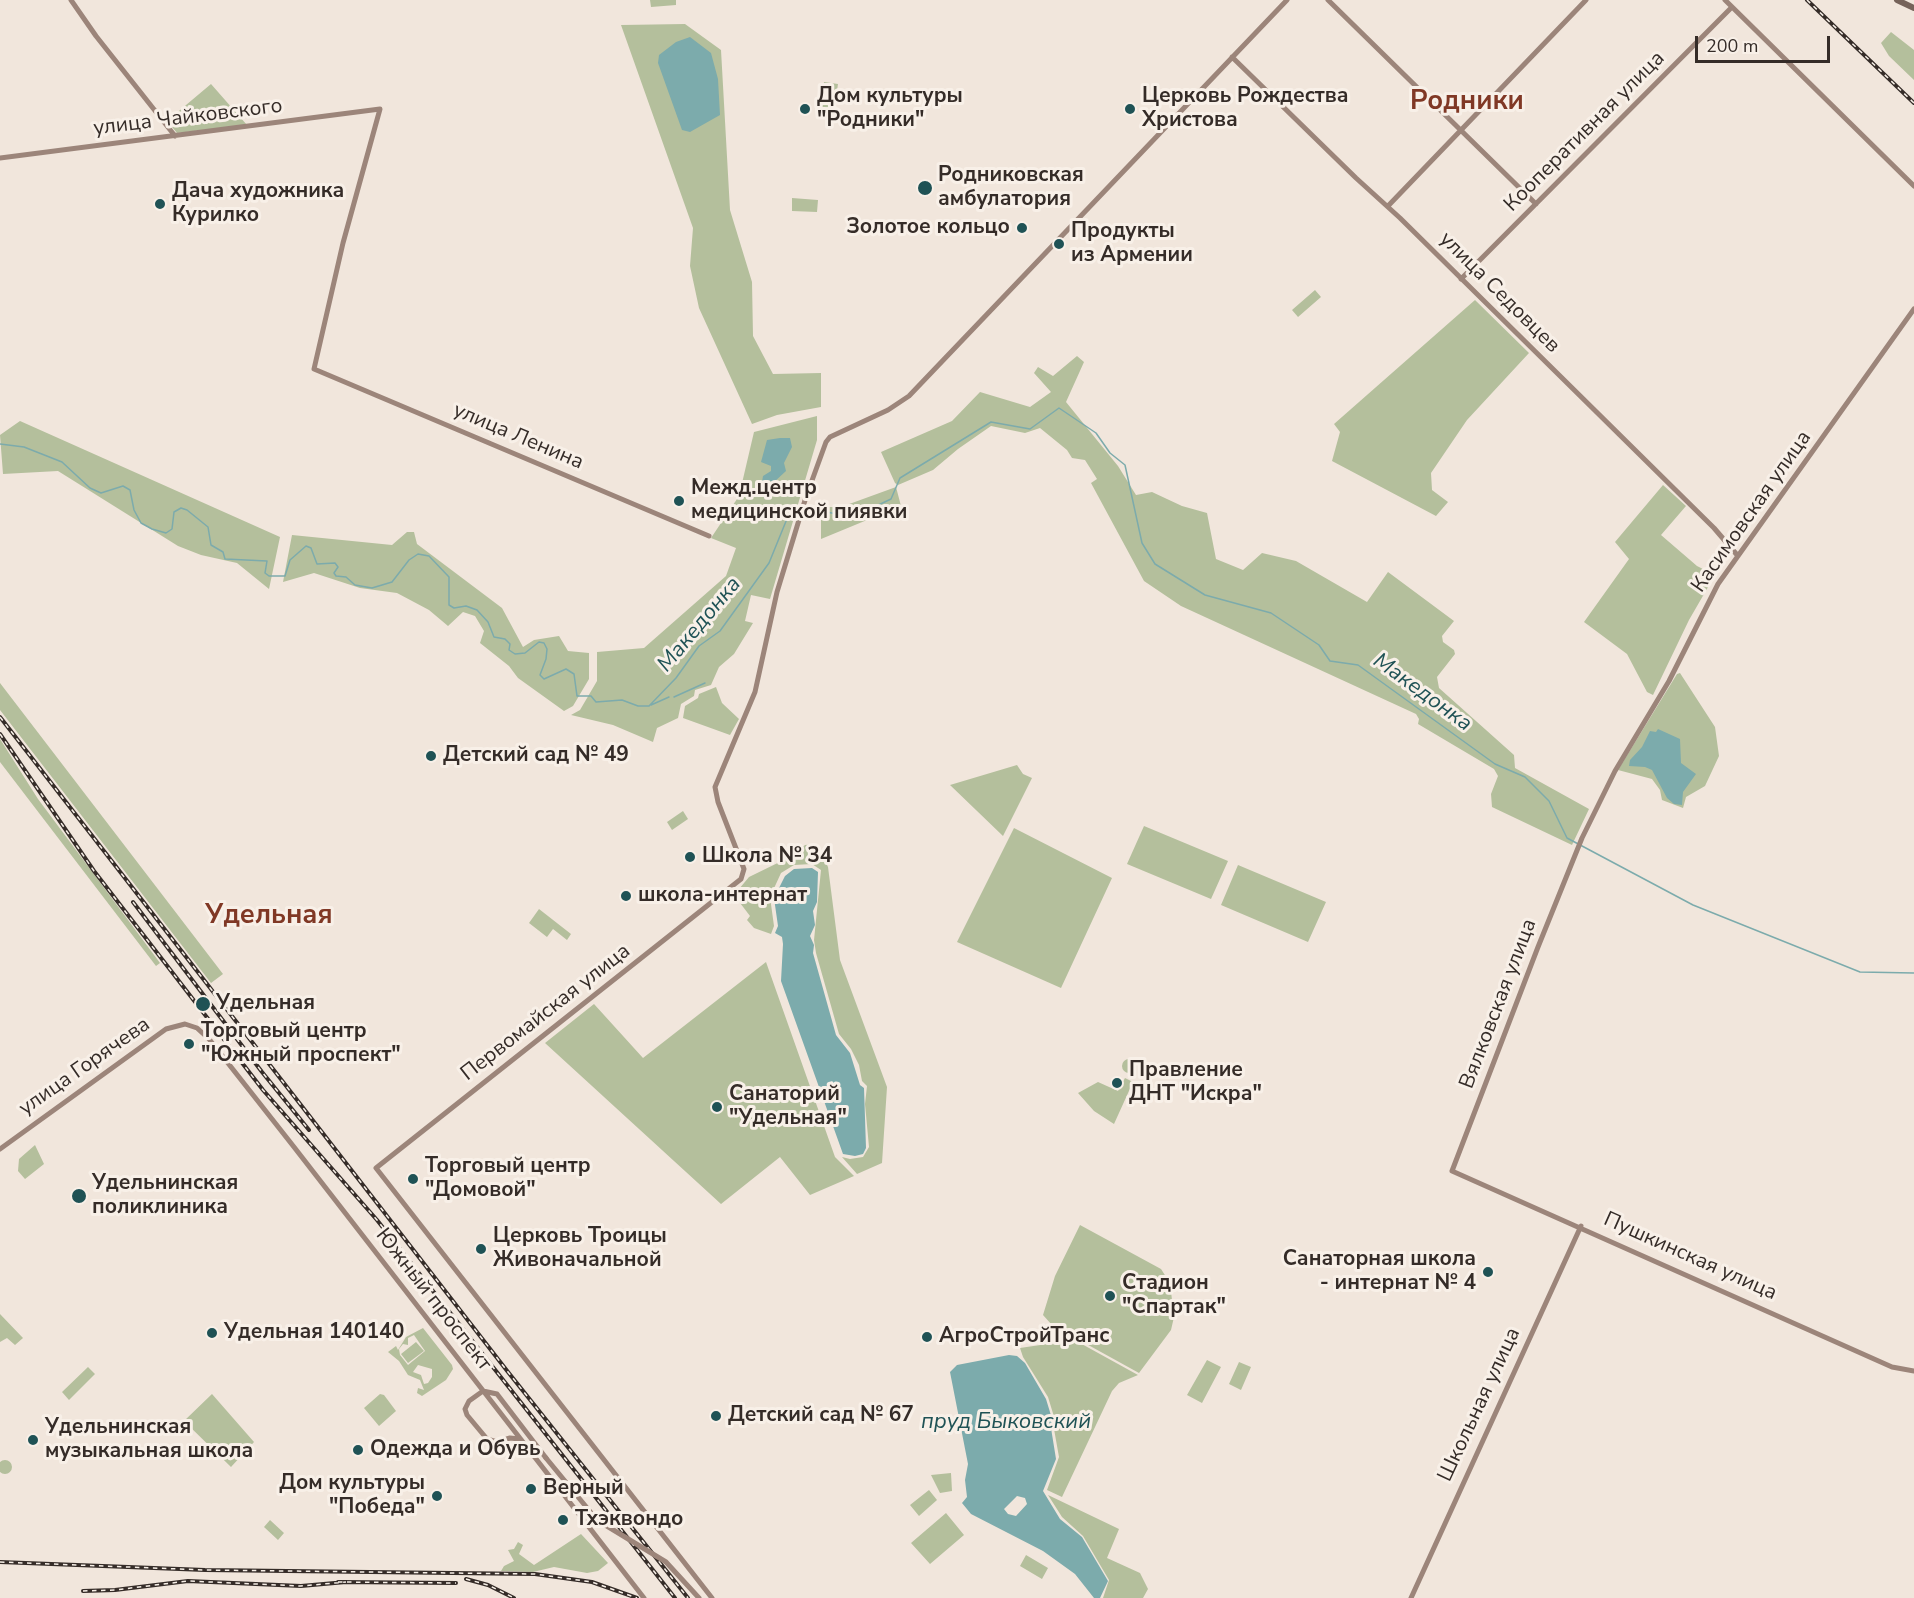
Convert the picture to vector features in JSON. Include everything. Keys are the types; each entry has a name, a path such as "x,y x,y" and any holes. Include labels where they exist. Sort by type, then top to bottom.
{"main road":[{"path":"71,0 175,136"},
{"path":"1232,57 1287,0"},
{"path":"1328,0 1536,204"},
{"path":"1388,206 1586,0"},
{"path":"1725,0 1914,186"},
{"path":"1897,0 1914,8"},
{"name":"Кооперативная улица","path":"1461,279 1732,8"},
{"name":"улица Седовцев","path":"1232,57 1356,178 1388,206 1714,528 1738,556"},
{"name":"Первомайская улица","path":"712,1598 376,1168 741,879 744,869 718,802 715,787 756,692 777,592 806,496 823,449 830,437 888,410 909,396 1232,57"},
{"name":"улица Чайковского","path":"0,158 380,109 343,243 314,369"},
{"name":"Касимовская улица","path":"1578,849 1615,771 1669,681 1712,593 1914,309"},
{"name":"улица Ленина","path":"314,369 709,536"},
{"name":"Вялковская улица","path":"1452,1171 1523,984 1578,849"},
{"name":"улица Горячева","path":"0,1149 166,1029 179,1025 193,1026"},
{"name":"Южный проспект","path":"193,1026 203,1033 215,1047 644,1598"},
{"name":"Пушкинская улица","path":"1452,1171 1581,1226 1883,1363 1914,1371"},
{"name":"Школьная улица","path":"1411,1598 1581,1226"},
{"path":"521,1440 515,1437 497,1442 487,1439 467,1415 465,1408 469,1401 483,1391 492,1392 500,1398 597,1520 671,1566 699,1598"},
{"path":"506,1440 509,1432 508,1424"}],"green space":[{"path":"650,0 676,0 676,5 651,7"},
{"path":"685,24 721,50 730,210 752,282 753,336 773,374 821,373 821,407 777,415 752,424 699,308 690,266 693,228 621,25"},
{"path":"1891,32 1914,50 1914,80 1889,56 1881,43"},
{"path":"824,82 838,84 834,110 820,108"},
{"path":"211,84 247,125 177,133 167,121"},
{"path":"792,198 818,200 817,212 792,211"},
{"path":"1315,290 1321,297 1298,317 1292,310"},
{"path":"1475,300 1529,353 1467,420 1431,473 1432,490 1448,502 1436,516 1332,461 1340,432 1334,424"},
{"path":"1077,356 1084,362 1066,402 1118,466 1136,495 1152,492 1182,506 1207,513 1216,559 1243,570 1262,553 1296,561 1367,602 1388,572 1454,621 1442,636 1443,642 1454,650 1455,654 1437,677 1439,688 1514,755 1515,768 1589,809 1572,845 1492,807 1491,794 1498,776 1494,769 1418,724 1419,719 1416,714 1181,606 1144,581 1091,483 1097,479 1085,460 1072,458 1067,450 1040,428 1025,433 991,426 933,470 898,485 895,483 881,452 952,421 980,392 1030,407 1051,392 1034,373 1038,367 1053,376"},
{"path":"817,416 817,440 770,599 751,595 745,621 753,623 734,654 719,667 711,685 695,690 694,696 681,704 678,718 657,728 653,742 613,725 571,715 580,710 597,681 597,652 644,648 726,576 736,548 711,538 739,496 754,432"},
{"path":"20,421 280,537 269,589 237,563 201,555 178,546 58,471 3,474 0,435"},
{"path":"1663,485 1686,506 1661,535 1697,566 1715,575 1689,620 1653,695 1647,692 1627,654 1584,622 1629,559 1615,542"},
{"path":"896,487 901,506 821,539 821,507 841,507"},
{"path":"407,532 414,532 417,544 502,608 523,647 534,640 559,636 568,651 589,653 589,679 573,706 564,711 518,678 509,666 480,643 484,631 475,616 463,612 448,626 429,610 397,593 360,588 314,573 283,582 292,535 392,545"},
{"path":"1680,673 1715,727 1719,756 1705,786 1686,797 1683,808 1662,800 1660,790 1652,779 1618,770 1677,674"},
{"path":"0,683 223,974 211,983 0,710"},
{"path":"716,687 722,703 739,719 730,735 683,718 685,706 698,698 699,694"},
{"path":"0,739 38,799 160,963 156,966 0,762"},
{"path":"1017,765 1023,774 1032,778 1003,836 950,785"},
{"path":"683,811 688,819 672,830 667,822"},
{"path":"1144,826 1228,861 1211,899 1127,864"},
{"path":"1014,828 1112,878 1061,988 957,942"},
{"path":"817,844 828,867 840,960 887,1087 882,1163 857,1174 842,1157 850,1159 863,1157 869,1147 865,1104 867,1086 862,1081 859,1065 851,1049 839,1034 816,953 814,940 821,870 812,864 794,865 781,873 770,897 774,926 771,934 754,928 747,920 750,916 734,895 749,877 792,856 805,845"},
{"path":"1238,865 1326,902 1308,942 1221,905"},
{"path":"539,909 571,934 567,940 553,929 547,937 529,923"},
{"name":"Санаторий \"Удельная\"","path":"766,962 835,1157 854,1176 810,1195 780,1157 721,1204 545,1043 594,1004 643,1058"},
{"path":"1129,1059 1134,1061 1136,1066 1134,1071 1129,1073 1124,1071 1122,1066 1124,1061"},
{"path":"1125,1078 1133,1082 1114,1124 1094,1111 1078,1093 1098,1082 1118,1091"},
{"path":"35,1145 44,1164 25,1179 18,1171 19,1159"},
{"name":"Стадион \"Спартак\"","path":"1080,1225 1161,1269 1170,1283 1174,1317 1171,1330 1139,1373 1052,1325 1043,1315 1055,1276"},
{"path":"0,1314 23,1338 15,1345 7,1338 0,1342"},
{"path":"423,1328 452,1365 453,1369 446,1380 422,1396 417,1393 418,1388 424,1390 420,1380 408,1375 399,1361 388,1352 396,1346 398,1350 406,1337","holes":["414,1335 425,1351 408,1365 400,1355 399,1349 403,1344 408,1345 408,1338","418,1365 432,1369 432,1377 428,1383 424,1384 421,1375 413,1372"]},
{"path":"1060,1332 1138,1375 1119,1383 1112,1391 1062,1497 1047,1490 1059,1457 1054,1429 1055,1420 1048,1397 1023,1357 1020,1348 1047,1344"},
{"path":"416,1342 424,1351 408,1363 401,1354"},
{"path":"1207,1360 1221,1367 1202,1403 1187,1395"},
{"path":"1239,1362 1251,1367 1241,1390 1229,1384"},
{"path":"88,1367 95,1374 69,1400 62,1392"},
{"path":"212,1394 254,1442 231,1467 184,1421"},
{"path":"380,1394 384,1395 396,1411 379,1426 364,1408"},
{"path":"5,1460 10,1462 12,1467 10,1472 5,1474 0,1472 -2,1467 0,1462"},
{"path":"951,1473 952,1491 940,1493 931,1475"},
{"path":"929,1490 937,1500 919,1516 910,1505"},
{"path":"1048,1495 1119,1529 1107,1558 1140,1573 1148,1589 1143,1598 1103,1598 1109,1580 1083,1536 1062,1517"},
{"path":"946,1513 964,1535 930,1564 911,1543"},
{"path":"270,1520 284,1533 278,1540 264,1527"},
{"path":"581,1534 608,1563 598,1571 587,1573 554,1567 533,1572 501,1571 504,1566 514,1561 508,1550 514,1549 518,1542 523,1545 519,1554 534,1565"},
{"path":"1026,1555 1048,1568 1042,1579 1020,1566"}],"water":[{"path":"690,37 711,53 718,79 720,115 690,132 682,130 658,63 659,55 676,42"},
{"path":"790,438 792,447 784,463 786,471 773,483 769,480 764,488 761,488 763,476 771,471 771,466 761,462 767,440"},
{"path":"1658,729 1680,739 1681,763 1696,774 1683,792 1682,805 1674,804 1667,798 1652,770 1629,766 1630,760 1642,747 1650,731 1656,732"},
{"path":"812,868 818,872 817,902 813,911 815,925 810,936 814,945 813,953 836,1035 850,1053 860,1085 864,1088 866,1148 863,1154 855,1156 843,1154 781,981 783,944 782,937 775,933 778,926 774,898 785,876 794,869"},
{"name":"пруд Быковский","path":"1009,1355 1017,1356 1025,1363 1046,1399 1053,1422 1051,1428 1056,1459 1043,1491 1060,1519 1082,1537 1108,1581 1100,1598 1094,1598 1075,1574 1043,1551 971,1514 962,1503 967,1497 965,1480 968,1464 950,1372 957,1365","holes":["1017,1496 1025,1498 1027,1504 1016,1516 1008,1514 1004,1509"]}],"waterway":[{"name":"Македонка","path":"805,508 853,517 891,499 900,478 991,422 1030,429 1059,408 1096,433 1110,453 1125,465 1142,543 1155,564 1205,595 1271,613 1319,645 1330,661 1358,665 1495,764 1525,777 1549,801 1567,838 1693,905 1860,972 1914,973"},
{"name":"Македонка","path":"0,444 24,447 62,462 90,488 101,493 123,486 130,490 134,510 141,523 152,529 166,533 172,529 174,512 181,508 187,510 208,527 211,545 223,552 225,559 267,561 265,573 269,576 285,576 290,560 306,546 311,548 317,564 335,563 338,567 334,573 336,576 346,577 355,585 372,588 392,582 409,560 418,554 429,556 449,577 449,605 454,608 466,606 477,610 488,622 494,637 505,639 510,644 509,650 515,654 525,653 539,642 544,643 547,649 546,659 540,675 544,679 566,669 574,674 577,696 591,696 596,702 622,700 638,706 649,706 676,678 699,646 720,631 769,563 791,509 800,507"},
{"path":"674,697 705,683"},
{"path":"651,705 669,697"}],"railway":[{"path":"1807,0 1914,103"},
{"path":"0,717 508,1372 688,1598"},
{"path":"0,734 94,871 263,1090 377,1220 675,1598"},
{"path":"133,902 309,1130"},
{"path":"0,1562 205,1570 535,1574 592,1582 637,1598"},
{"path":"466,1579 488,1585 514,1598"},
{"path":"83,1591 115,1590 188,1581 301,1586 346,1582"},
{"path":"338,1582 456,1583"}],"place":[{"name":"Дом культуры \"Родники\"","path":"805,109"},
{"name":"Церковь Рождества Христова","path":"1130,109"},
{"name":"Родниковская амбулатория","path":"925,188"},
{"name":"Дача художника Курилко","path":"160,204"},
{"name":"Золотое кольцо","path":"1022,228"},
{"name":"Продукты из Армении","path":"1059,244"},
{"name":"Межд.центр медицинской пиявки","path":"679,501"},
{"name":"Детский сад № 49","path":"431,756"},
{"name":"Школа № 34","path":"690,857"},
{"name":"школа-интернат","path":"626,896"},
{"name":"Удельная","path":"203,1004"},
{"name":"Торговый центр \"Южный проспект\"","path":"189,1044"},
{"name":"Правление ДНТ \"Искра\"","path":"1117,1083"},
{"name":"Санаторий \"Удельная\"","path":"717,1107"},
{"name":"Торговый центр \"Домовой\"","path":"413,1179"},
{"name":"Удельнинская поликлиника","path":"79,1196"},
{"name":"Церковь Троицы Живоначальной","path":"481,1249"},
{"name":"Санаторная школа - интернат № 4","path":"1488,1272"},
{"name":"Стадион \"Спартак\"","path":"1110,1296"},
{"name":"Удельная 140140","path":"212,1333"},
{"name":"АгроСтройТранс","path":"927,1337"},
{"name":"Детский сад № 67","path":"716,1416"},
{"name":"Удельнинская музыкальная школа","path":"33,1440"},
{"name":"Одежда и Обувь","path":"358,1450"},
{"name":"Верный","path":"531,1489"},
{"name":"Дом культуры \"Победа\"","path":"437,1496"},
{"name":"Тхэквондо","path":"563,1520"}],"district":[{"name":"Родники","path":"1467,102"},
{"name":"Удельная","path":"269,916"}]}
